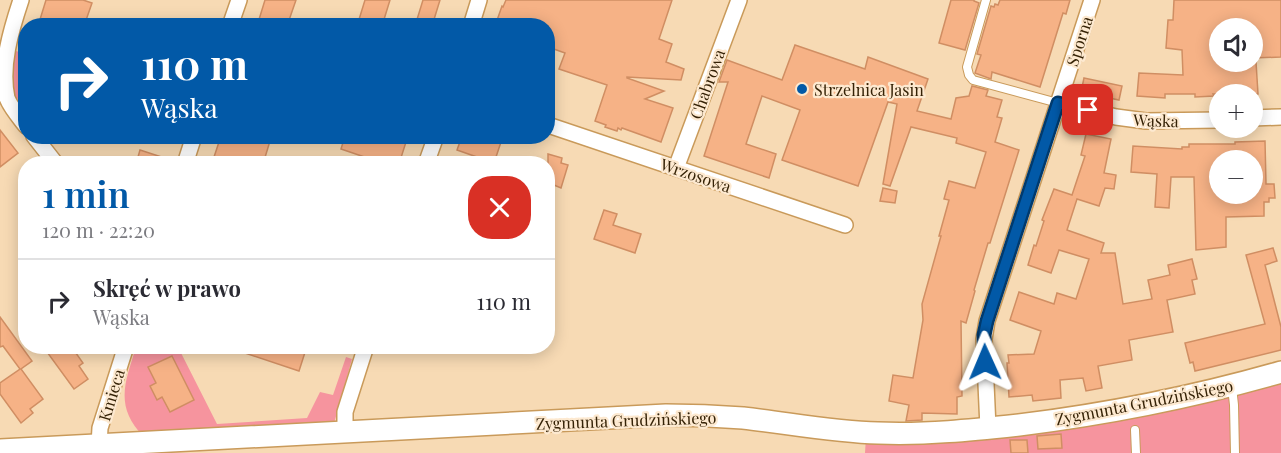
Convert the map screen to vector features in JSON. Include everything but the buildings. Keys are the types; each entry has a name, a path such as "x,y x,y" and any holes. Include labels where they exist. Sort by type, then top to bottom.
{"street":[{"path":"18,114 8,100 3,76 7,43 21,0"},
{"path":"233,18 239,0"},
{"path":"473,18 479,0"},
{"name":"Chabrowa","path":"676,168 739,0"},
{"name":"Sporna","path":"988,428 984,339 986,326 1092,0"},
{"name":"Wąska","path":"1058,103 1116,117 1146,121 1209,120"},
{"path":"1263,118 1281,117"},
{"name":"Wrzosowa","path":"555,127 845,225"},
{"path":"40,144 50,156"},
{"name":"Kmieca","path":"99,445 100,428 123,354"},
{"path":"345,433 345,412 363,354"},
{"name":"Zygmunta Grudzińskiego","path":"0,450 666,415 743,418 877,433 913,434 988,428 1104,413 1232,386 1281,372"}],"lane":[{"path":"986,0 967,67 969,75 973,80 1058,103"},
{"path":"1232,386 1235,453"},
{"path":"1136,430 1136,453"}],"shaded area":[{"path":"13,50 18,52 18,99 12,93"},
{"path":"134,354 182,354 217,424 307,418 320,392 333,395 346,357 352,359 333,427 144,437 135,426 125,404 128,372"},
{"path":"1281,383 1281,453 865,453 866,437 1002,435 1097,425"}],"place":[{"name":"Strzelnica Jasin","path":"802,89"}],"route":[{"path":"985,362 984,335 987,321 1058,103 1088,110"}]}
